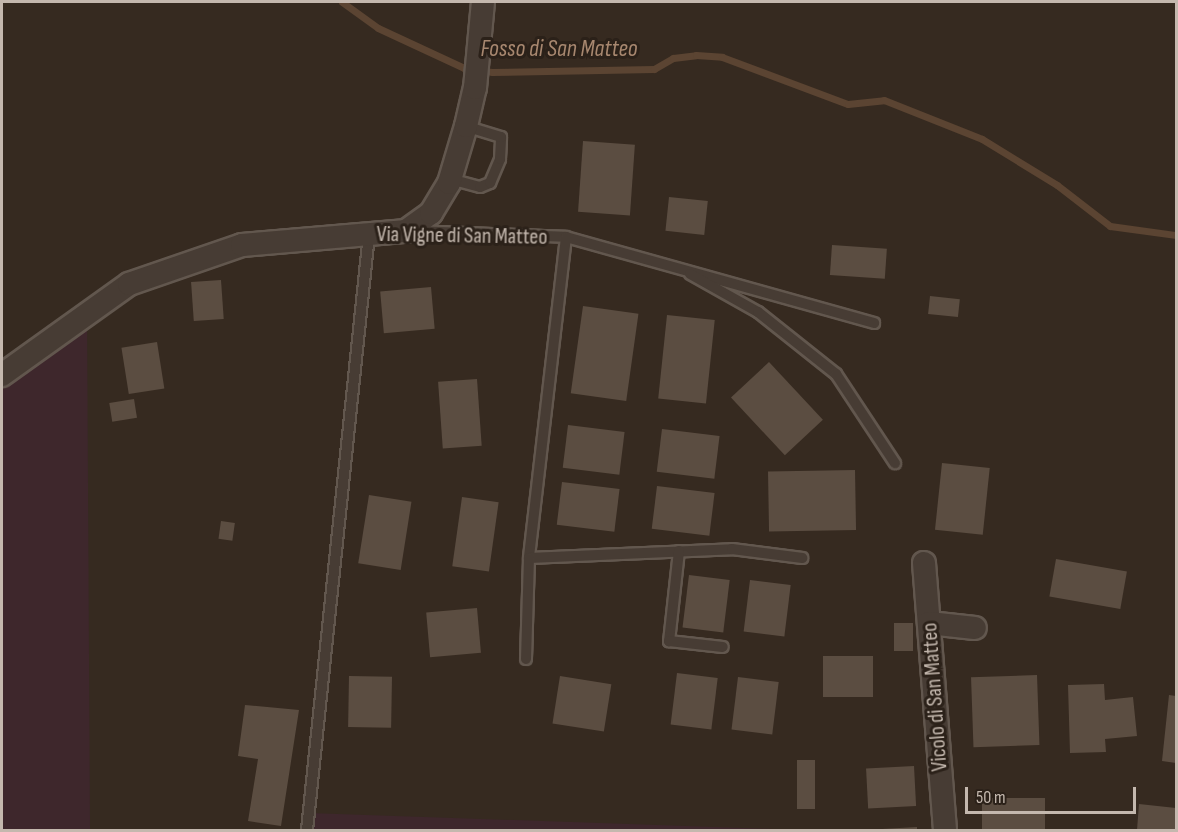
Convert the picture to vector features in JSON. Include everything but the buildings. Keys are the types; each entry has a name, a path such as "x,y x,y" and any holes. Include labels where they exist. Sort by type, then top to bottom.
{"street":[{"path":"406,231 431,213 450,179 475,88 483,2"},
{"name":"Via Vigne di San Matteo","path":"2,375 129,284 242,245 406,231"},
{"name":"Vicolo di San Matteo","path":"924,563 945,831"},
{"path":"929,623 975,628"}],"lane":[{"path":"450,179 480,187 490,183 500,159 501,137 466,126"},
{"name":"Via Vigne di San Matteo","path":"406,231 566,237 674,265 874,323"},
{"path":"307,831 369,234"},
{"path":"526,659 530,558 566,237"},
{"path":"674,265 758,312 836,374 896,463"},
{"path":"530,558 732,549 802,558"},
{"path":"679,551 669,641 723,647"}],"shaded area":[{"path":"87,314 90,830 2,830 2,375"},
{"path":"309,813 774,829 774,830 307,830"}],"waterway":[{"name":"Fosso di San Matteo","path":"342,2 378,28 464,68 492,72 654,69 673,58 696,55 722,57 848,104 884,100 982,139 1057,185 1110,226 1176,235"}]}
